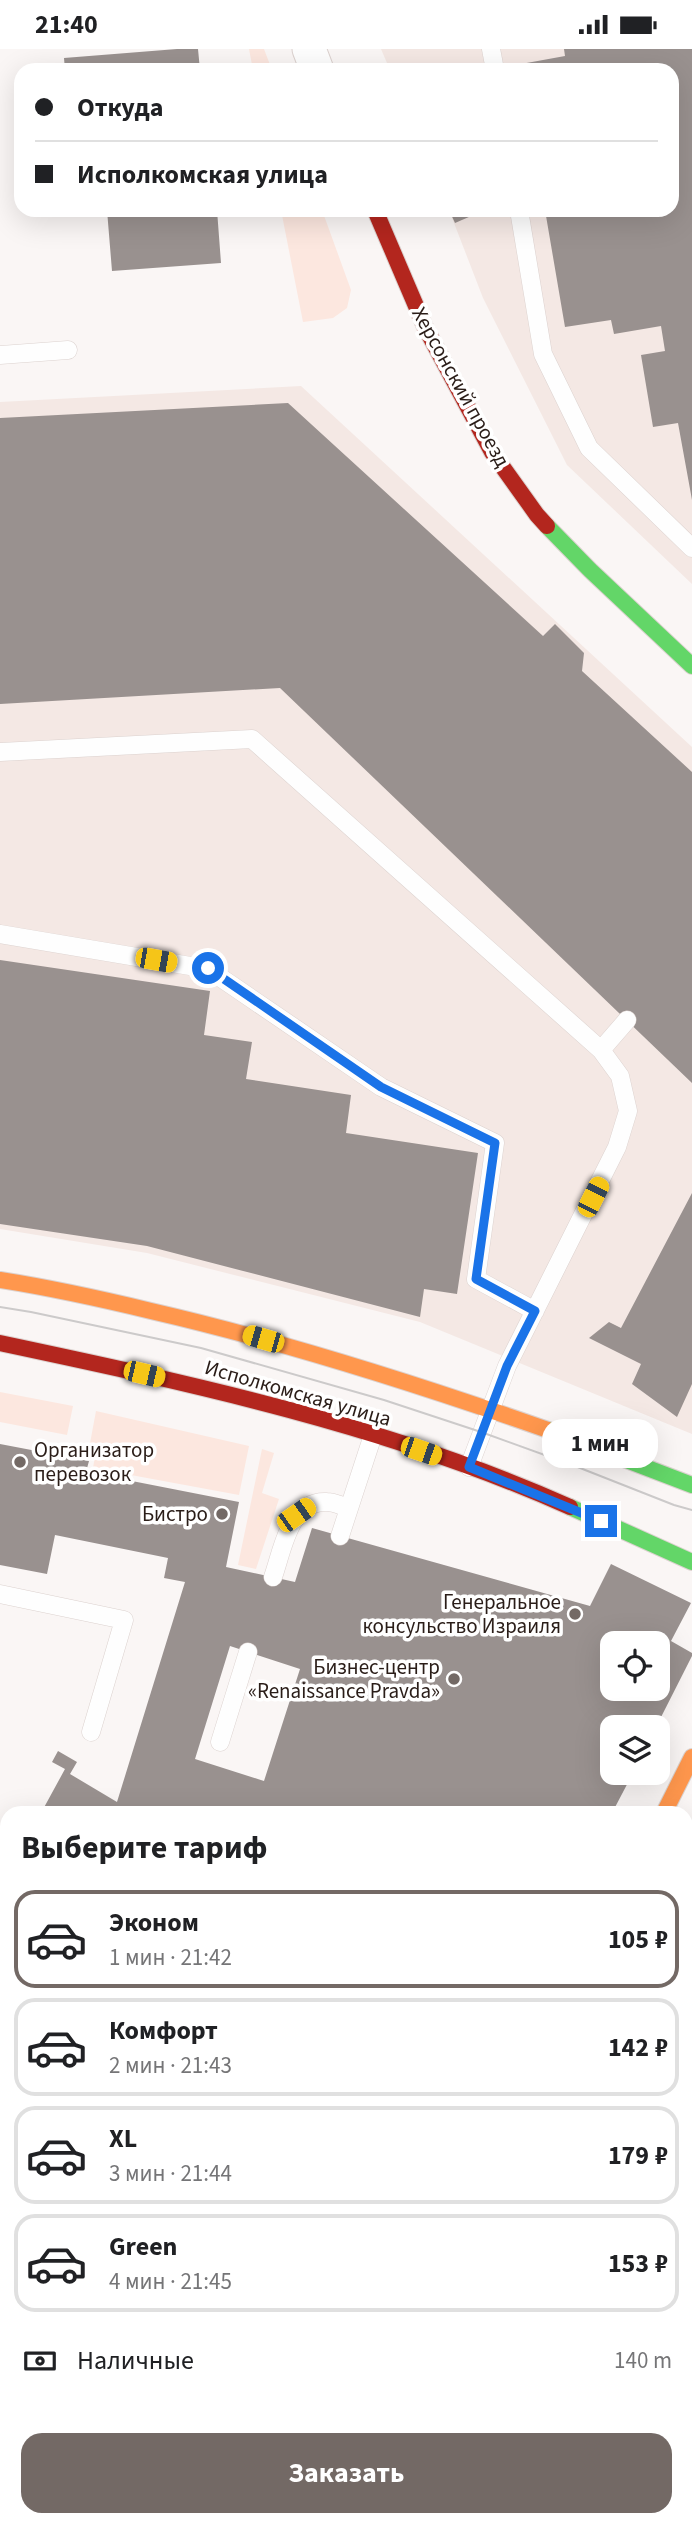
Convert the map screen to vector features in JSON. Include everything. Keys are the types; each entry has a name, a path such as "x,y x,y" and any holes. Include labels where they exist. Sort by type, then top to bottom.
{"street":[{"name":"Херсонский проезд","path":"378,217 425,327 492,452 537,515 590,570 692,666"},
{"name":"Исполкомская улица","path":"0,1280 212,1323 392,1376 489,1409 692,1485"},
{"name":"Исполкомская улица","path":"0,1343 192,1384 373,1435 469,1467 556,1501 692,1562"},
{"path":"668,1806 692,1757"}],"lane":[{"path":"520,217 543,354 589,448 692,548"},
{"path":"0,355 68,350"},
{"path":"0,752 252,739 601,1050 620,1076 628,1111 617,1147 507,1366 469,1467"},
{"path":"0,934 208,968 381,1087 495,1143 476,1279 535,1311"},
{"path":"601,1050 628,1020"},
{"path":"340,1536 373,1435"},
{"path":"273,1577 296,1515 311,1505 327,1502 349,1508"},
{"path":"0,1594 124,1620 91,1732"},
{"path":"220,1742 248,1652"}],"shaded area":[{"path":"249,49 264,49 269,63 252,63"},
{"path":"381,49 692,49 692,584 567,465 483,298 452,217 679,217 679,63 387,63"},
{"path":"282,217 325,217 351,290 347,308 333,318 303,322"},
{"path":"301,386 692,747 692,1434 420,1322 147,1253 0,1229 0,402"},
{"path":"0,1392 73,1406 67,1435 0,1422"},
{"path":"96,1411 249,1446 239,1495 93,1468 95,1456 88,1454"},
{"path":"262,1449 274,1453 262,1493 279,1499 256,1569 238,1565"}],"building":[{"path":"198,49 199,63 64,63 64,58"},
{"path":"564,49 692,49 692,500 678,423 653,427 641,355 665,351 661,326 614,334 611,320 565,327 546,217 679,217 679,63 526,63 565,56"},
{"path":"108,217 218,217 221,263 112,271"},
{"path":"452,217 469,217 455,223"},
{"path":"288,403 543,636 555,624 584,653 582,671 692,772 692,1083 280,688 0,704 0,418"},
{"path":"0,960 210,991 204,1035 252,1042 246,1079 351,1095 346,1133 478,1153 457,1294 424,1289 420,1317 147,1246 0,1224"},
{"path":"692,1193 692,1384 677,1417 632,1384 641,1364 589,1338 609,1322 621,1328"},
{"name":"Бизнес-центр «Renaissance Pravda»","path":"0,1444 89,1461 86,1472 239,1502 226,1567 295,1582 312,1528 590,1606 611,1564 691,1603 671,1641 692,1653 692,1656 670,1699 670,1631 600,1631 600,1701 669,1701 662,1715 600,1715 600,1785 627,1785 616,1806 45,1806 65,1769 52,1762 58,1751 77,1762 70,1774 117,1802 185,1582 164,1578 168,1558 55,1535 47,1574 0,1565","holes":["230,1646 300,1669 264,1781 195,1759"]}],"tram line":[{"path":"0,1307 201,1348 384,1400 481,1432 692,1510"}],"traffic: fast":[{"path":"547,526 692,666"},
{"path":"548,1430 692,1485"},
{"path":"570,1507 692,1562"}],"traffic: slow":[{"path":"0,1280 113,1302 252,1336 400,1380 548,1430"},
{"path":"668,1806 692,1757"}],"traffic: jam":[{"path":"378,217 425,327 492,452 547,526"},
{"path":"0,1343 217,1392 361,1430 501,1478 570,1507"}],"place":[{"name":"Организатор перевозок","path":"20,1462"},
{"name":"Бистро","path":"222,1514"},
{"name":"Генеральное консульство Израиля","path":"575,1614"},
{"name":"Бизнес-центр «Renaissance Pravda»","path":"454,1679"}],"route":[{"path":"208,968 381,1087 495,1143 476,1279 535,1311 507,1366 469,1467 601,1521"}]}
